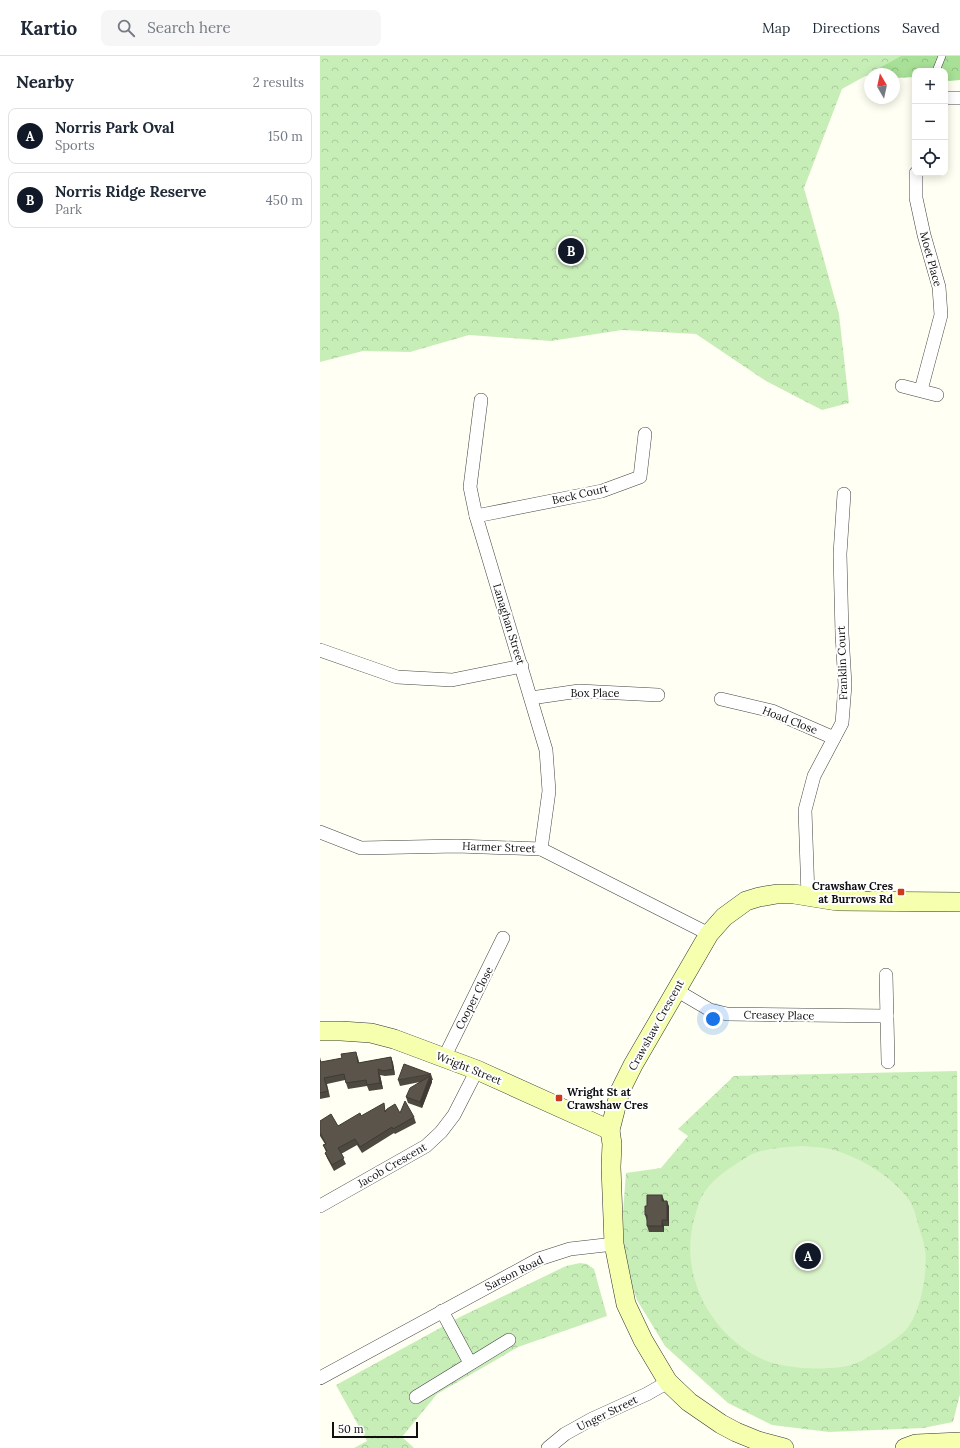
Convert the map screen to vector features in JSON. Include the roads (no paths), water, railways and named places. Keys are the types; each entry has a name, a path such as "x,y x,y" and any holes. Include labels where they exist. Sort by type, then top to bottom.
{"street":[{"path":"948,98 960,98"},
{"name":"Moet Place","path":"916,176 916,198 924,235 939,287 941,315 920,390"},
{"path":"902,386 937,395"},
{"name":"Lanaghan Street","path":"481,400 470,487 476,516 546,750 550,791 540,849"},
{"name":"Beck Court","path":"476,516 602,491 640,477 645,434"},
{"name":"Franklin Court","path":"808,896 805,810 814,776 842,723 845,685 840,554 844,494"},
{"path":"320,650 397,677 452,680 522,666"},
{"name":"Box Place","path":"531,698 579,691 658,695"},
{"name":"Hoad Close","path":"721,699 772,711 834,738"},
{"name":"Harmer Street","path":"320,832 361,848 457,846 540,849 709,934"},
{"name":"Crawshaw Crescent","path":"784,1448 736,1432 721,1424 689,1402 668,1382 643,1340 626,1304 614,1244 611,1181 612,1144 610,1130 620,1092 633,1065 709,934 724,917 746,901 777,894 794,894 836,901 960,902"},
{"name":"Cooper Close","path":"444,1058 503,938"},
{"path":"886,975 888,1062"},
{"name":"Creasey Place","path":"676,990 710,1010 727,1014 887,1016"},
{"name":"Wright Street","path":"320,1031 371,1033 394,1039 477,1070 610,1130"},
{"name":"Jacob Crescent","path":"320,1206 426,1146 441,1132 454,1115 477,1070"},
{"name":"Sarson Road","path":"320,1378 539,1259 570,1249 614,1244"},
{"path":"442,1311 470,1364"},
{"path":"416,1397 509,1340"},
{"name":"Unger Street","path":"548,1448 565,1434 592,1419 647,1394 668,1382"},
{"path":"905,1448 916,1444 960,1442"}],"lane":[{"path":"937,68 942,56"}],"place":[{"name":"Norris Ridge Reserve","path":"571,251"},
{"name":"Crawshaw Cres at Burrows Rd","path":"901,892"},
{"name":"Wright St at Crawshaw Cres","path":"559,1098"},
{"name":"Norris Park Oval","path":"808,1256"}]}
